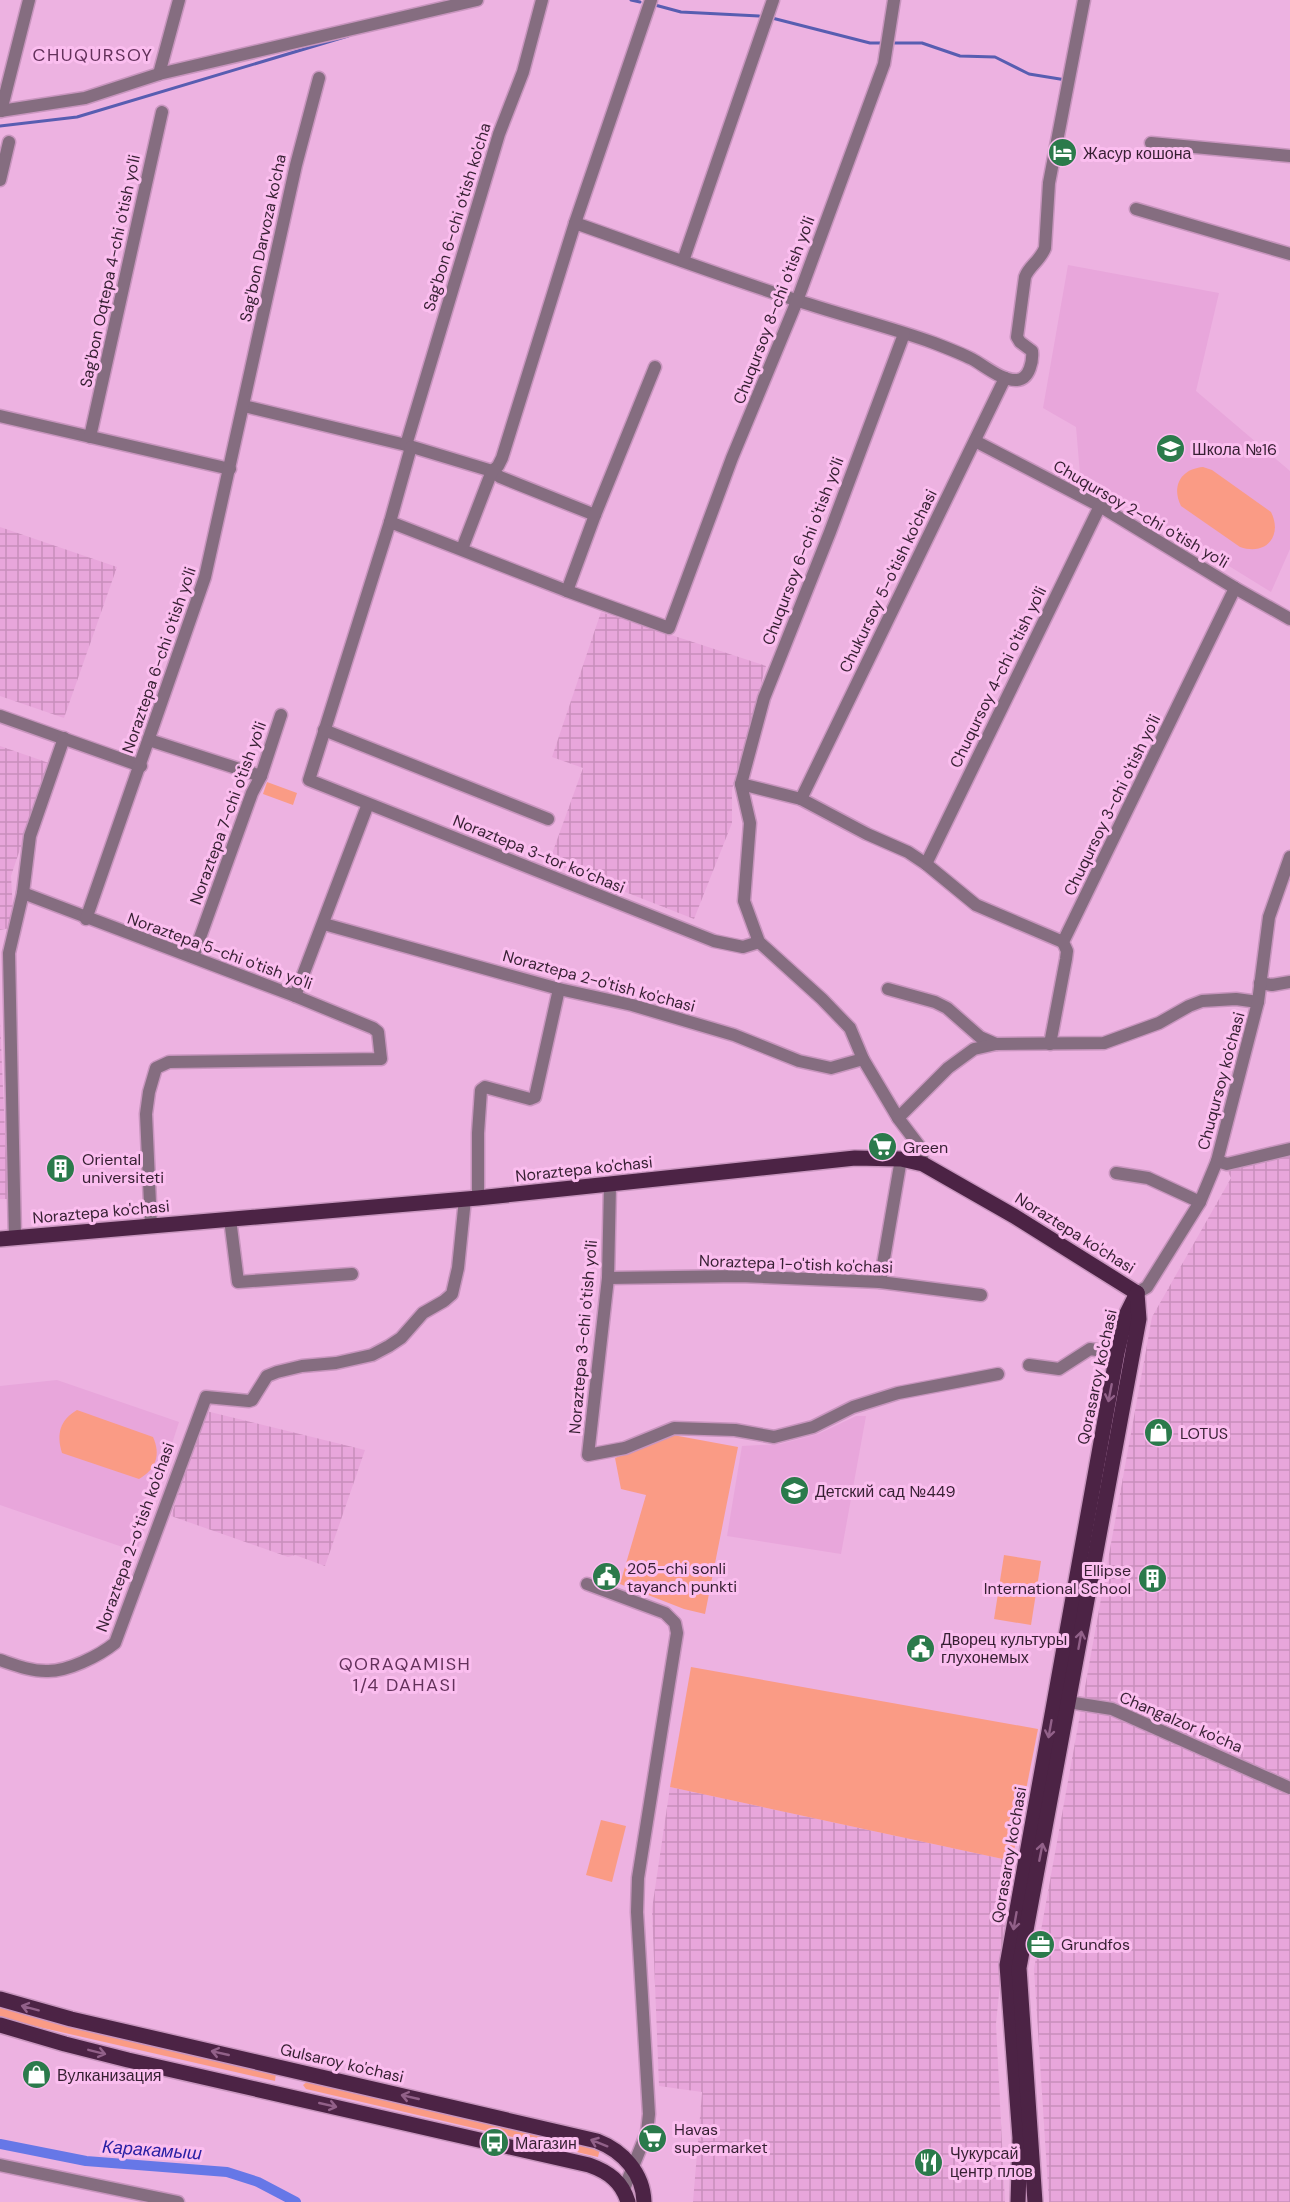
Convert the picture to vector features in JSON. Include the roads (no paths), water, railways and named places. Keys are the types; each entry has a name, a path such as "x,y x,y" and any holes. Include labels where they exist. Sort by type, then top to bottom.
{"main road":[{"name":"Noraztepa ko'chasi","path":"8,1238 610,1185 855,1158 901,1159 922,1164 1014,1216 1137,1293"},
{"name":"Qorasaroy ko'chasi","path":"1035,2202 1019,1968 1117,1353 1126,1315 1137,1293"},
{"name":"Qorasaroy ko'chasi","path":"1018,2202 1020,2138 1007,1965 1139,1318 1137,1293"},
{"name":"Gulsaroy ko'chasi","path":"0,1999 71,2019 586,2138 607,2145 633,2167"},
{"path":"0,2025 106,2055 578,2162 606,2171 616,2179 626,2196"},
{"path":"288,2096 294,2070"},
{"path":"633,2167 640,2182 644,2202"}],"street":[{"path":"29,0 1,111 85,98 159,74 477,0"},
{"path":"159,74 179,0"},
{"name":"Sag'bon 6-chi o'tish ko'cha","path":"309,780 390,522 408,446 499,134 523,72 542,0"},
{"path":"462,549 492,471 502,458 575,223 651,0"},
{"path":"683,261 773,0"},
{"name":"Chuqursoy 8-chi o'tish yo'li","path":"567,591 669,628 732,458 797,301 884,64 894,0"},
{"path":"575,223 797,301 934,343 972,359 1005,378 1022,379 1026,376 1032,351 1017,337 1025,277 1045,248 1048,183 1084,0"},
{"name":"Sag'bon Darvoza ko'cha","path":"244,406 296,165 319,78"},
{"name":"Sag'bon Oqtepa 4-chi o'tish yo'li","path":"90,437 162,112"},
{"path":"0,180 9,142"},
{"path":"1151,143 1290,156"},
{"path":"1136,209 1290,254"},
{"name":"Chuqursoy 6-chi o'tish yo'li","path":"741,784 764,698 830,532 904,334"},
{"path":"390,522 567,591 655,367"},
{"name":"Chukursoy 5-o'tish ko'chasi","path":"801,799 1005,378"},
{"path":"244,406 408,446 492,471 500,477 595,515"},
{"name":"Noraztepa 6-chi o'tish yo'li","path":"86,919 206,577 244,406"},
{"path":"0,416 230,470"},
{"name":"Chuqursoy 2-chi o'tish yo'li","path":"975,441 1100,506 1290,619"},
{"name":"Chuqursoy 4-chi o'tish yo'li","path":"926,864 1100,506"},
{"name":"Chuqursoy 3-chi o'tish yo'li","path":"1050,1044 1067,951 1063,942 1235,588"},
{"name":"Noraztepa 7-chi o'tish yo'li","path":"193,957 252,793 261,776 281,714"},
{"path":"0,716 141,766"},
{"path":"324,730 548,819"},
{"path":"8,1238 9,953 23,893 30,836 64,738"},
{"path":"149,740 261,776"},
{"name":"Noraztepa 3-tor ko‘chasi","path":"309,780 714,941 743,947 759,942"},
{"path":"922,1164 921,1148 898,1118 863,1059 850,1028 822,999 759,942 744,901 750,822 741,784 801,799 867,834 908,852 976,905 1063,942"},
{"path":"296,996 368,804"},
{"name":"Chuqursoy ko'chasi","path":"1137,1293 1147,1287 1200,1202 1217,1161 1258,1002 1269,917 1290,857"},
{"name":"Noraztepa 5-chi o'tish yo'li","path":"23,893 86,919 296,996 376,1029 378,1032 381,1059 170,1062 156,1068 146,1114 152,1226"},
{"name":"Noraztepa 2-o'tish ko'chasi","path":"324,924 559,989 632,1005 734,1035 799,1061 831,1068 863,1059"},
{"path":"1260,983 1272,985 1290,982"},
{"path":"471,1198 481,1090 485,1087 530,1098 535,1097 559,989"},
{"path":"888,989 935,1002 947,1008 980,1037 996,1044"},
{"path":"898,1118 948,1068 974,1049 996,1044 1104,1043 1159,1023 1202,1001 1236,999 1258,1002"},
{"path":"1217,1161 1227,1164 1290,1149"},
{"path":"880,1282 901,1159"},
{"path":"1116,1173 1148,1178 1200,1202"},
{"name":"Noraztepa 3-chi o'tish yo'li","path":"610,1185 608,1278 588,1455 625,1448 674,1428 735,1430 774,1437 813,1427 853,1407 898,1393 998,1374"},
{"name":"Noraztepa 2-oʻtish ko'chasi","path":"0,1660 24,1668 48,1672 88,1661 115,1643 206,1397 252,1400 267,1376 302,1366 336,1363 372,1355 401,1338 423,1313 452,1294 471,1198"},
{"path":"230,1219 238,1282 352,1274"},
{"name":"Noraztepa 1-o'tish ko'chasi","path":"608,1278 740,1276 880,1282 981,1295"},
{"path":"1029,1365 1059,1369 1090,1349 1117,1353"},
{"path":"587,1584 665,1613 673,1620 677,1633 638,1878 637,1912 649,2114 647,2132 633,2167 626,2196"},
{"name":"Changalzor ko'cha","path":"1062,1701 1112,1709 1290,1788"},
{"path":"0,2165 177,2202"}],"waterway":[{"path":"631,0 640,2"},
{"path":"655,5 681,12 759,16"},
{"path":"772,18 870,43 881,43"},
{"path":"0,126 77,117 348,36"},
{"path":"895,43 922,43 960,56 995,57 1029,74 1066,80"},
{"name":"Каракамыш","path":"0,2144 86,2161 227,2172 258,2182 296,2202"}],"place":[{"name":"Жасур кошона","path":"1062,153"},
{"name":"Школа №16","path":"1171,449"},
{"name":"Green","path":"882,1147"},
{"name":"Oriental universiteti","path":"61,1168"},
{"name":"LOTUS","path":"1159,1433"},
{"name":"Детский сад №449","path":"794,1491"},
{"name":"205-chi sonli tayanch punkti","path":"606,1577"},
{"name":"Ellipse International School","path":"1152,1579"},
{"name":"Дворец культуры глухонемых","path":"920,1648"},
{"name":"Grundfos","path":"1040,1944"},
{"name":"Вулканизация","path":"36,2075"},
{"name":"Havas supermarket","path":"653,2138"},
{"name":"Магазин","path":"494,2143"},
{"name":"Чукурсай центр плов","path":"929,2162"}],"district":[{"name":"CHUQURSOY","path":"93,55"},
{"name":"QORAQAMISH 1/4 DAHASI","path":"405,1674"}]}
